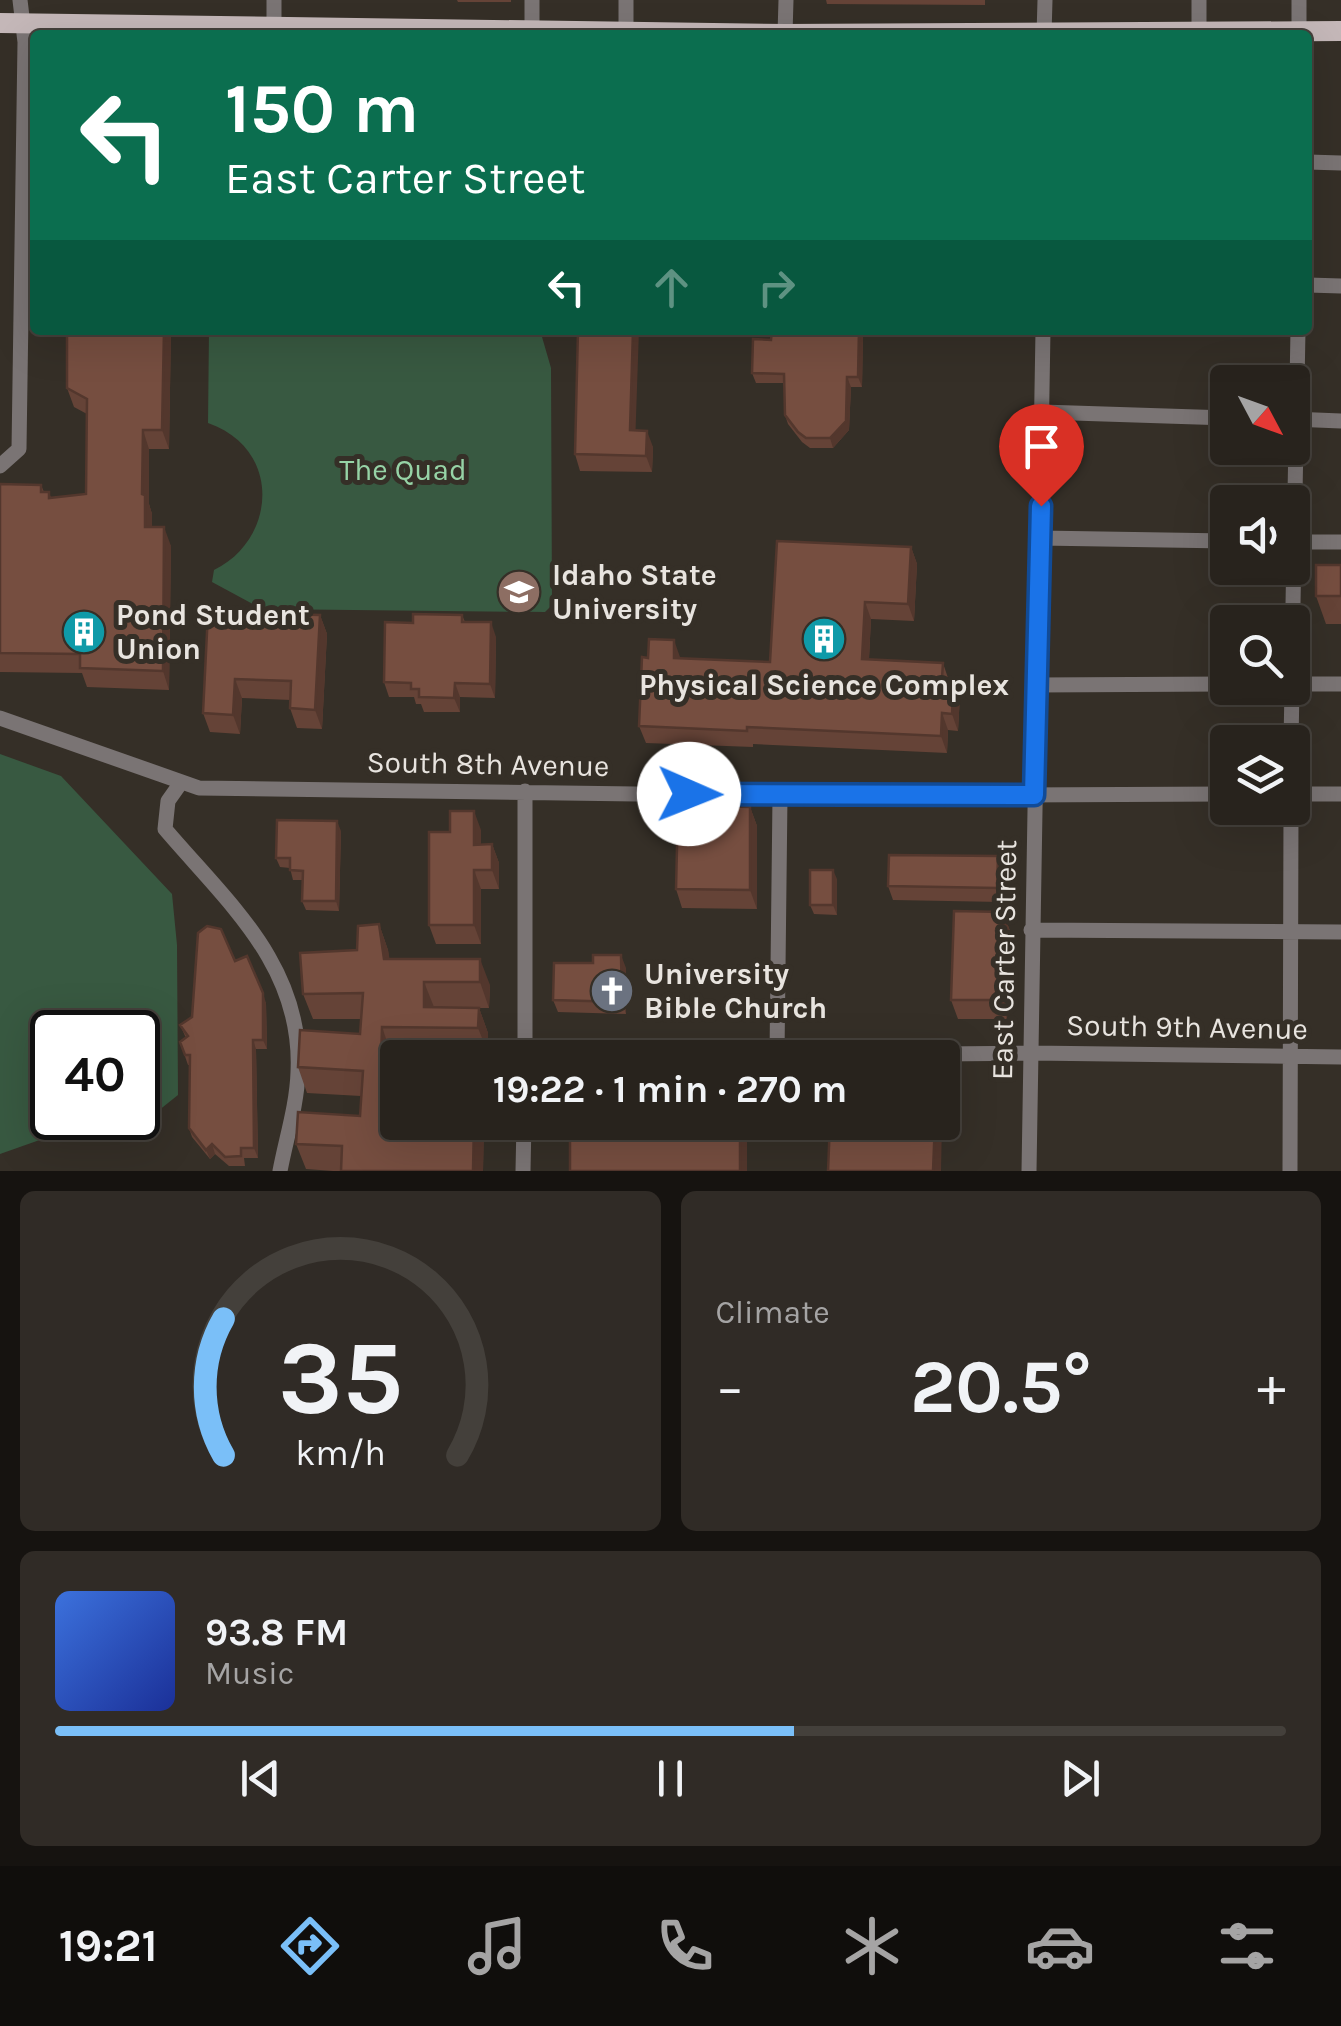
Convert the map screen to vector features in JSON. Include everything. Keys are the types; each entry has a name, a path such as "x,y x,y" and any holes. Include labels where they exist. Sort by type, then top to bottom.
{"main road":[{"path":"10,23 626,30"},
{"path":"1312,32 1341,31"}],"street":[{"path":"0,466 19,449 25,42 10,23 20,0"},
{"path":"274,0 274,26"},
{"path":"532,0 532,28"},
{"path":"626,0 626,30"},
{"path":"785,30 786,0"},
{"path":"1044,30 1046,0"},
{"path":"1199,0 1199,30"},
{"path":"1299,0 1299,30"},
{"path":"1312,162 1341,163"},
{"path":"1312,285 1341,286"},
{"name":"East Carter Street","path":"1028,1171 1043,335"},
{"path":"1297,365 1298,335"},
{"path":"1042,412 1210,417"},
{"path":"1310,420 1341,421"},
{"path":"1040,538 1210,541"},
{"path":"1310,542 1341,542"},
{"path":"1035,684 1210,684"},
{"path":"1310,685 1341,684"},
{"name":"South 8th Avenue","path":"0,718 199,788 780,796 1210,794"},
{"path":"180,784 168,800 165,829 269,951 291,1007 298,1074 280,1171"},
{"path":"524,1040 525,791"},
{"path":"1310,794 1341,794"},
{"path":"777,1040 780,796"},
{"path":"1290,1171 1291,825"},
{"path":"1031,930 1341,932"},
{"name":"South 9th Avenue","path":"960,1054 1341,1056"},
{"path":"523,1171 524,1140"}],"green space":[{"name":"The Quad","path":"209,335 541,335 551,368 552,605 545,612 262,609 212,582 214,570 235,556 250,538 259,517 262,495 259,473 249,453 232,436 208,423"},
{"path":"0,754 61,776 172,894 177,945 178,1095 160,1109 160,1010 30,1010 30,1140 40,1140 0,1154"}],"building":[{"name":"Pond Student Union","path":"67,335 164,335 162,430 143,430 142,494 145,527 164,527 163,671 80,668 80,654 0,653 0,484 41,485 41,492 49,492 49,498 86,494 87,399 67,388"},
{"path":"578,335 633,335 630,430 647,431 646,456 575,454"},
{"path":"772,335 859,335 858,377 847,377 846,421 830,438 806,438 785,415 784,374 752,373 753,339 771,340"},
{"path":"777,541 911,547 908,604 865,602 862,659 943,663 942,678 954,678 952,714 942,713 941,736 639,726 642,657 648,658 649,639 674,640 674,658 770,662"},
{"path":"1316,565 1341,565 1341,596 1316,596"},
{"path":"208,612 320,615 315,710 290,708 291,681 235,679 233,715 203,713"},
{"path":"413,614 462,615 462,622 491,622 490,684 455,683 454,698 419,697 419,689 411,689 411,683 384,682 385,622 413,623"},
{"path":"678,805 750,807 750,890 676,889"},
{"path":"450,811 474,811 474,845 492,844 492,870 474,870 474,925 429,925 429,832 450,832"},
{"path":"277,820 337,821 336,901 302,901 303,871 290,870 290,858 276,858"},
{"path":"889,855 998,856 997,888 888,886"},
{"path":"810,870 833,870 833,905 810,905"},
{"path":"954,911 1003,912 1000,1000 951,1000"},
{"path":"379,924 384,959 480,959 480,982 424,982 424,1007 479,1008 478,1028 382,1027 380,1040 380,1140 474,1140 473,1171 341,1171 342,1146 296,1144 298,1112 360,1116 363,1071 298,1067 300,1030 360,1034 363,993 303,994 300,953 357,950 358,926"},
{"path":"207,926 221,929 235,961 247,956 263,993 263,1040 253,1040 254,1148 241,1148 241,1156 225,1157 212,1144 206,1150 189,1128 190,1055 185,1055 180,1042 188,1036 180,1025 192,1017 198,933"},
{"path":"593,955 621,955 622,1002 553,1000 554,963 593,963"},
{"path":"570,1140 740,1140 740,1171 570,1171"},
{"path":"829,1140 934,1140 933,1171 828,1171"}],"place":[{"name":"Idaho State University","path":"519,592"},
{"name":"Pond Student Union","path":"84,632"},
{"name":"Physical Science Complex","path":"824,639"},
{"name":"University Bible Church","path":"612,991"}],"route":[{"path":"689,794 1034,795 1041,506"}]}
